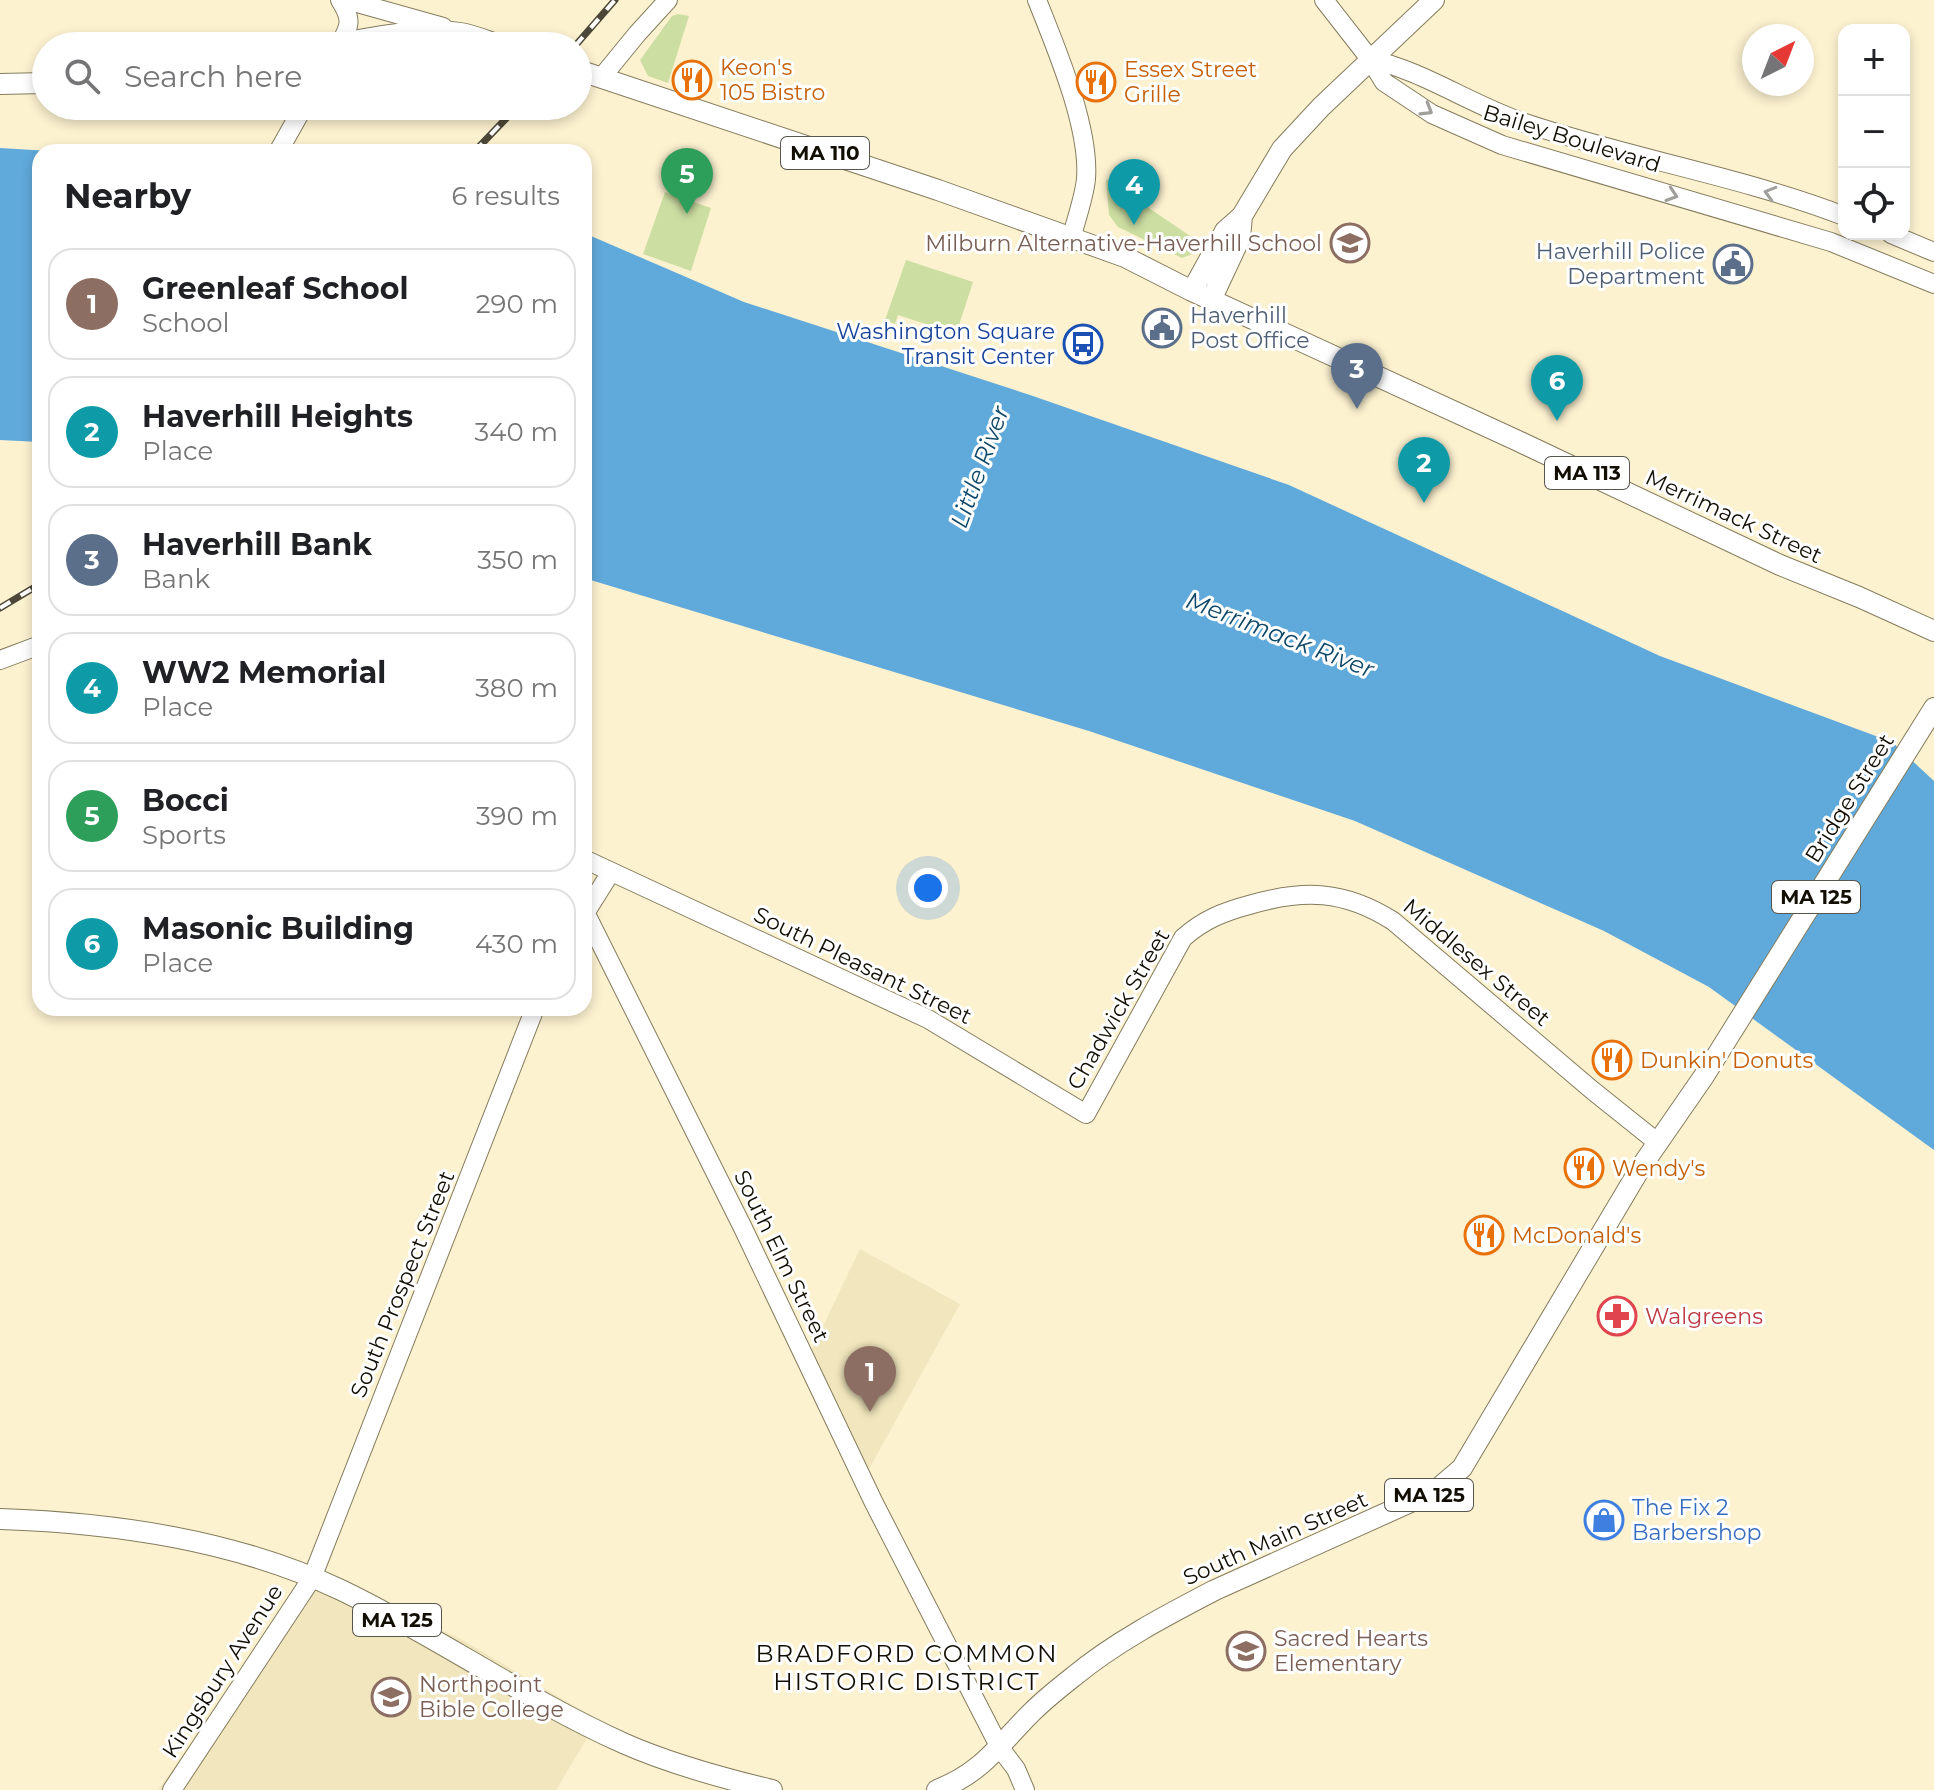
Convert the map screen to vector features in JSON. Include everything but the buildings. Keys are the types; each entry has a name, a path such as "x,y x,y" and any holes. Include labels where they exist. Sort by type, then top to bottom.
{"main road":[{"path":"340,0 348,13 349,27 345,32"},
{"path":"347,0 458,32"},
{"path":"601,78 668,0"},
{"path":"1037,0 1065,78 1081,135 1086,178 1071,239"},
{"path":"1324,0 1370,59"},
{"path":"1201,295 1240,238 1242,216 1282,149 1370,59 1434,0"},
{"name":"Bailey Boulevard","path":"1370,59 1398,66 1523,122 1838,214"},
{"name":"Bailey Boulevard","path":"1370,59 1384,82 1424,109 1502,145 1831,242 1934,284"},
{"name":"MA 110","path":"592,75 938,190 1125,257 1201,295"},
{"path":"0,84 32,83"},
{"path":"283,144 296,120"},
{"path":"1905,240 1934,252"},
{"name":"Merrimack Street","path":"1201,295 1780,565 1934,631"},
{"path":"0,660 32,648"},
{"name":"Bridge Street","path":"1704,1076 1931,712"},
{"path":"592,864 611,872"},
{"name":"South Elm Street","path":"592,902 611,872"},
{"name":"South Pleasant Street","path":"611,872 928,1019 1086,1114"},
{"name":"Middlesex Street","path":"1194,929 1224,912 1295,894 1336,897 1373,909 1393,921 1657,1142"},
{"name":"South Elm Street","path":"592,927 743,1228 874,1503 1000,1748 1016,1769 1025,1790"},
{"name":"Chadwick Street","path":"1086,1114 1177,948 1194,929"},
{"name":"South Prospect Street","path":"312,1578 532,1016"},
{"name":"South Main Street","path":"937,1790 965,1778 1000,1748 1033,1711 1075,1675 1182,1607 1421,1498 1449,1482 1476,1446 1657,1142 1704,1076"},
{"name":"MA 125","path":"0,1519 99,1525 233,1550 312,1578 392,1617 625,1743 691,1767 772,1790"},
{"name":"Kingsbury Avenue","path":"172,1790 312,1578"}],"shaded area":[{"path":"860,1249 960,1304 868,1471 810,1353"},
{"name":"Northpoint Bible College","path":"311,1573 459,1638 598,1720 556,1790 158,1790"}],"green space":[{"path":"672,16 689,16 668,83 648,76 640,60"},
{"path":"1106,179 1199,242 1190,255 1182,258 1118,227 1109,215"},
{"path":"665,192 711,208 691,271 643,254"},
{"path":"906,260 973,282 959,325 947,331 898,315 895,324 885,320"}],"water":[{"path":"0,148 32,150 32,442 0,440"},
{"path":"592,236 744,302 1030,395 1289,485 1660,656 1892,742 1934,781 1934,1150 1709,987 1604,931 1355,821 1089,731 592,580"}],"railway":[{"path":"587,32 615,0"},
{"path":"482,144 505,120"},
{"path":"0,608 32,589"}],"place":[{"name":"Keon's 105 Bistro","path":"692,80"},
{"name":"Essex Street Grille","path":"1096,82"},
{"name":"Bocci","path":"687,214"},
{"name":"WW2 Memorial","path":"1134,225"},
{"name":"Milburn Alternative-Haverhill School","path":"1350,243"},
{"name":"Haverhill Police Department","path":"1733,264"},
{"name":"Haverhill Post Office","path":"1162,328"},
{"name":"Washington Square Transit Center","path":"1083,344"},
{"name":"Haverhill Bank","path":"1357,409"},
{"name":"Masonic Building","path":"1557,421"},
{"name":"Haverhill Heights","path":"1424,503"},
{"name":"Dunkin' Donuts","path":"1612,1060"},
{"name":"Wendy's","path":"1584,1168"},
{"name":"McDonald's","path":"1484,1235"},
{"name":"Walgreens","path":"1617,1316"},
{"name":"Greenleaf School","path":"870,1412"},
{"name":"The Fix 2 Barbershop","path":"1604,1520"},
{"name":"Sacred Hearts Elementary","path":"1246,1651"},
{"name":"Northpoint Bible College","path":"391,1697"}],"district":[{"name":"BRADFORD COMMON HISTORIC DISTRICT","path":"907,1668"}],"water label":[{"name":"Little River","path":"980,467"},
{"name":"Merrimack River","path":"1280,635"}]}
